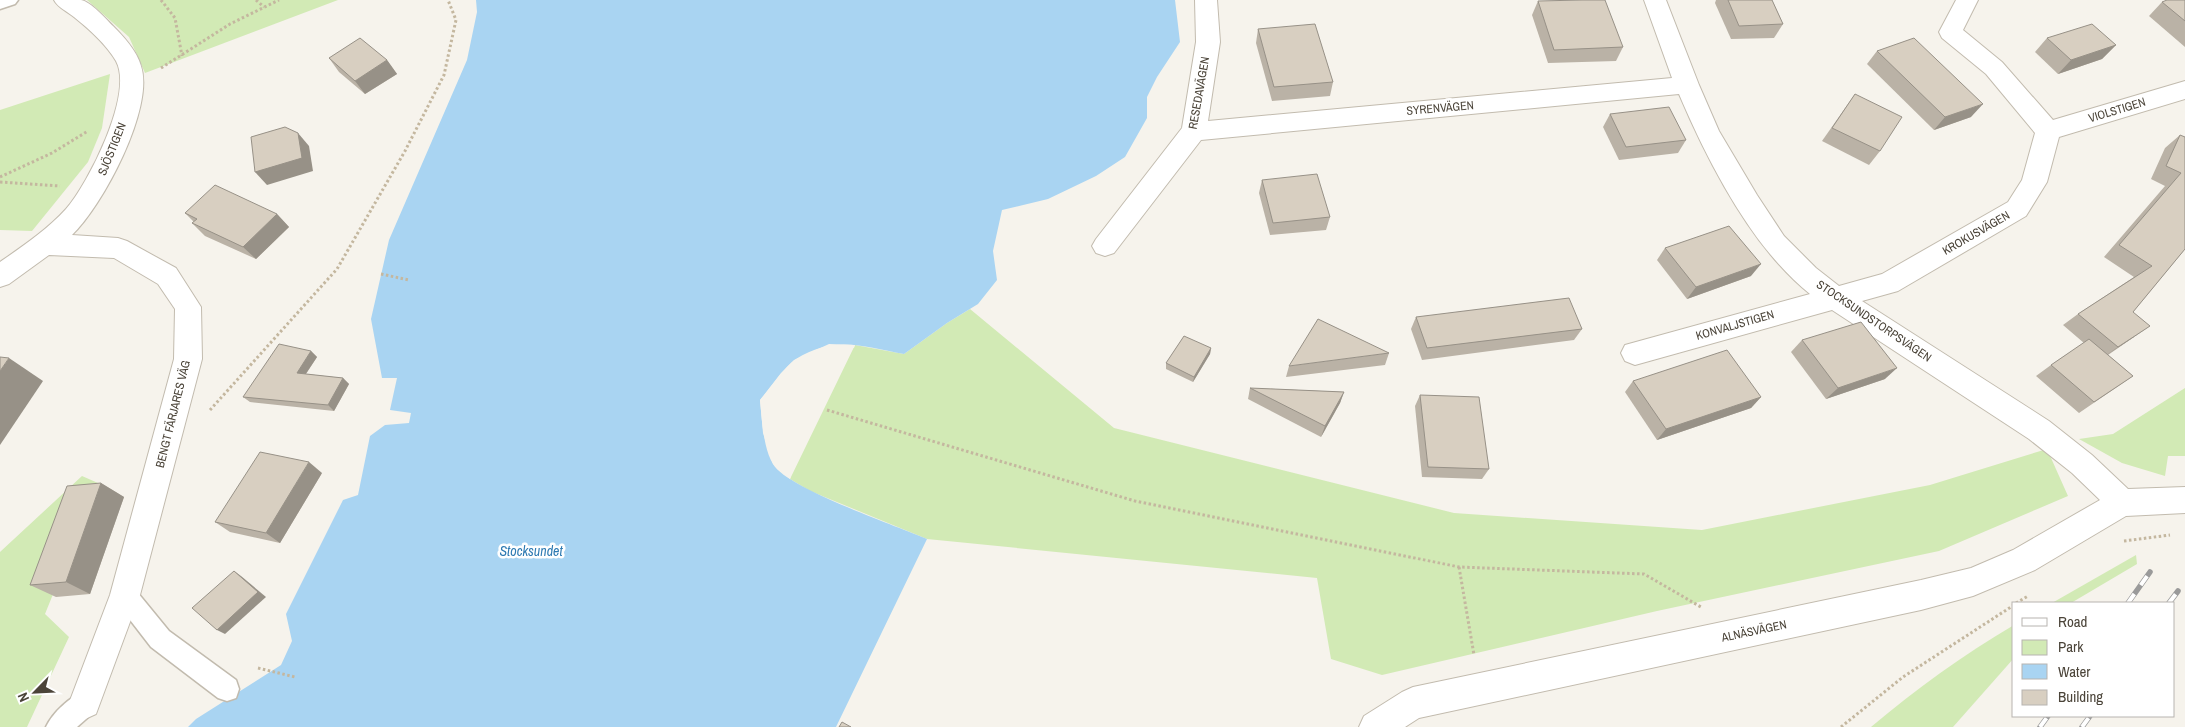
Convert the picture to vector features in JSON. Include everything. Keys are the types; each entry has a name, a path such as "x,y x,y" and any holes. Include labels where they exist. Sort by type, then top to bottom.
{"street":[{"name":"SJÖSTIGEN","path":"44,244 75,216 96,189 122,128 129,95 130,68 112,38 65,0"},
{"name":"RESEDAVÄGEN","path":"1105,246 1194,131 1208,42 1206,0"},
{"name":"STOCKSUNDSTORPSVÄGEN","path":"1655,0 1687,85 1708,133 1775,244 1807,276 1834,297 2039,430 2094,472 2122,503"},
{"path":"1967,0 1950,32 1994,68 2048,130"},
{"name":"SYRENVÄGEN","path":"1194,131 1687,85"},
{"name":"VIOLSTIGEN","path":"2048,130 2185,90"},
{"name":"KROKUSVÄGEN","path":"1834,297 1889,283 2017,209 2034,182 2048,130"},
{"path":"0,276 44,244"},
{"name":"BENGT FÄRJARES VÄG","path":"44,244 118,248 167,276 188,307 188,359 124,595 85,702"},
{"name":"KONVALJSTIGEN","path":"1636,353 1834,297"},
{"path":"2122,503 2185,500"},
{"name":"ALNÄSVÄGEN","path":"1375,727 1413,704 1921,595 1973,582 2024,560 2122,503"}],"lane":[{"path":"0,3 9,0"},
{"path":"124,595 160,639 227,688"},
{"path":"59,727 85,702"}],"path":[{"path":"161,0 175,18 182,56"},
{"path":"256,0 264,7"},
{"path":"0,177 52,152 82,134 129,95 182,56 230,24 279,0"},
{"path":"209,410 337,269 405,151 444,75 456,20 448,0"},
{"path":"0,182 96,189"},
{"path":"381,274 408,280"},
{"path":"828,410 1135,501 1459,567 1644,574 1706,610"},
{"path":"2120,542 2174,535"},
{"path":"1459,567 1475,659"},
{"path":"2018,602 2032,594"},
{"path":"1840,727 1858,711 1948,645 2012,606"},
{"path":"258,668 295,677"}],"green space":[{"path":"87,0 338,0 145,73 129,37"},
{"path":"110,74 102,128 88,162 32,231 0,230 0,110"},
{"path":"970,309 1114,428 1454,513 1702,530 1930,485 2047,449 2068,496 1939,551 1657,611 1382,675 1331,659 1317,578 927,539 810,491 790,479 855,345 904,354"},
{"path":"2185,388 2185,456 2168,456 2165,476 2122,463 2079,439 2113,434"},
{"path":"82,476 98,483 45,614 69,637 27,727 0,727 0,552"},
{"path":"2136,555 2137,564 2073,602 2054,602"},
{"path":"2012,626 2012,660 1953,727 1871,727 1905,699 1976,648"}],"water":[{"name":"Stocksundet","path":"476,0 1175,0 1180,42 1157,77 1147,97 1147,118 1125,157 1096,176 1048,199 1002,210 993,251 997,280 978,304 947,323 904,354 849,344 823,347 810,352 791,363 760,400 767,450 773,464 782,474 798,484 844,506 927,539 836,727 188,727 196,719 281,665 292,641 286,614 343,500 358,495 370,436 385,425 409,423 411,413 390,410 397,378 382,378 371,319 389,240 467,60 477,12"}],"pier":[{"path":"829,344 855,345 854,348 830,347 796,362 782,375 763,401 766,432 775,463 791,476 790,479 773,464 763,433 760,400 794,360"}],"building":[{"path":"1605,0 1623,47 1554,50 1538,1"},
{"path":"1728,0 1772,0 1783,24 1739,26"},
{"path":"2167,0 2185,0 2185,21 2162,2"},
{"path":"1315,24 1333,82 1274,87 1258,29"},
{"path":"2092,24 2116,45 2071,60 2047,38"},
{"path":"360,38 387,60 355,81 329,58"},
{"path":"1914,38 1983,104 1945,117 1877,51"},
{"path":"1855,94 1902,117 1880,151 1832,128"},
{"path":"1669,107 1686,140 1626,147 1610,114"},
{"path":"285,127 298,133 302,158 255,172 251,137"},
{"path":"2180,135 2185,137 2185,249 2133,312 2150,326 2118,347 2078,314 2152,266 2119,245 2181,173 2166,166"},
{"path":"1317,174 1330,217 1273,223 1262,180"},
{"path":"215,185 277,214 243,247 192,223 197,219 185,213"},
{"path":"1729,226 1761,264 1696,287 1665,248"},
{"path":"1569,298 1582,329 1427,348 1416,317"},
{"path":"1318,319 1389,353 1289,366"},
{"path":"1861,322 1897,368 1838,388 1802,340"},
{"path":"1184,336 1211,348 1194,377 1166,363"},
{"path":"2089,339 2133,376 2094,402 2051,365"},
{"path":"279,344 311,351 297,373 343,378 328,405 243,397"},
{"path":"1727,350 1761,397 1666,429 1633,381"},
{"path":"0,357 9,358 0,371"},
{"path":"1250,388 1344,392 1325,426"},
{"path":"1420,395 1479,397 1489,469 1428,467"},
{"path":"260,452 309,462 266,533 215,522"},
{"path":"101,483 66,582 30,585 67,486"},
{"path":"234,571 258,592 217,630 192,608"},
{"path":"842,722 851,727 839,727"}],"railway":[{"path":"2129,602 2150,572"},
{"path":"2170,602 2178,591"},
{"path":"2040,727 2047,717"},
{"path":"2082,727 2089,717"}]}
